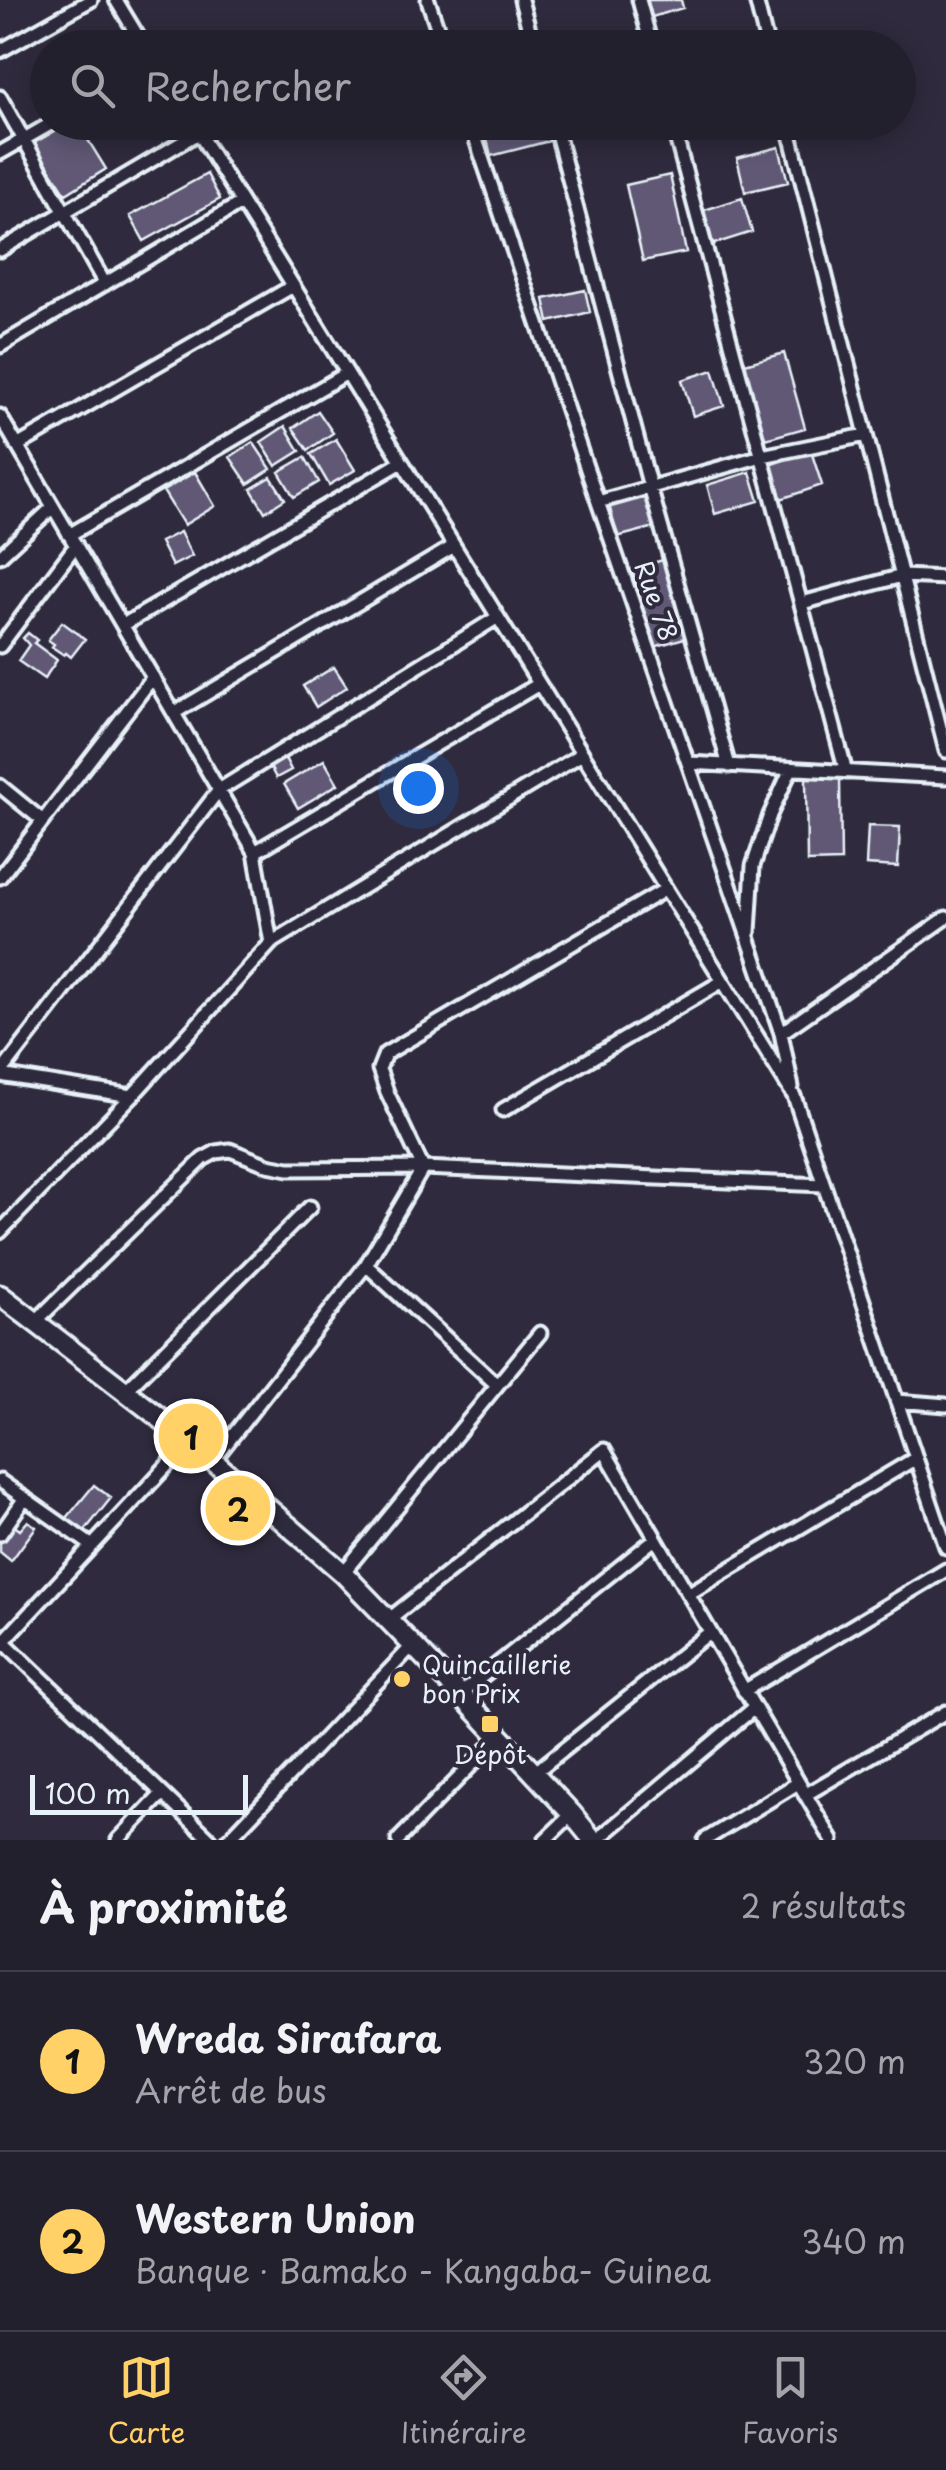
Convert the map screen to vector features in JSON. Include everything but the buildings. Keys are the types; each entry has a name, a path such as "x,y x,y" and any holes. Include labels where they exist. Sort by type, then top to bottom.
{"main road":[{"path":"0,1296 190,1441 343,1573 595,1840"}],"street":[{"path":"38,30 91,0"},
{"path":"116,0 134,30"},
{"path":"428,0 438,30"},
{"path":"522,0 530,30"},
{"path":"639,0 647,30"},
{"path":"756,0 764,30"},
{"path":"0,52 30,35"},
{"path":"0,97 106,284"},
{"path":"0,153 30,136"},
{"path":"0,250 176,140"},
{"path":"203,140 794,1096 946,1547"},
{"name":"Rue 78","path":"476,140 781,1033 794,1096"},
{"path":"559,140 650,487 729,766"},
{"path":"677,140 846,772"},
{"path":"792,140 946,751"},
{"path":"0,346 242,203"},
{"path":"17,446 292,286"},
{"path":"0,646 73,540 347,373"},
{"path":"0,416 255,852 271,943"},
{"path":"598,502 762,456 866,435"},
{"path":"122,626 402,462"},
{"path":"0,556 53,507"},
{"path":"174,713 454,546"},
{"path":"802,603 902,576 946,578"},
{"path":"132,1096 0,1075 218,790 498,617"},
{"path":"0,877 153,677"},
{"path":"255,852 540,684"},
{"path":"0,1232 132,1096 271,943 582,754"},
{"path":"689,764 946,777"},
{"path":"748,937 754,866 770,815 791,769"},
{"path":"0,786 43,820"},
{"path":"423,1168 386,1092 379,1069 385,1054 666,889"},
{"path":"781,1033 946,918"},
{"path":"503,1110 723,980"},
{"path":"35,1322 204,1159 216,1152 230,1150 290,1169 423,1168 824,1185"},
{"path":"213,1461 366,1265 423,1168"},
{"path":"125,1391 310,1207"},
{"path":"366,1265 497,1385"},
{"path":"343,1573 540,1333"},
{"path":"897,1402 946,1405"},
{"path":"190,1441 2,1643 211,1840"},
{"path":"388,1620 604,1450 832,1840"},
{"path":"688,1594 916,1458"},
{"path":"0,1481 92,1545"},
{"path":"0,1534 24,1498"},
{"path":"460,1694 655,1539"},
{"path":"744,1691 946,1570"},
{"path":"0,1622 13,1631"},
{"path":"534,1774 710,1632"},
{"path":"228,1840 413,1645"},
{"path":"595,1840 754,1708"},
{"path":"805,1795 946,1712"},
{"path":"398,1840 499,1736"},
{"path":"706,1840 798,1783"},
{"path":"118,1840 162,1794"},
{"path":"546,1840 572,1814"}],"place":[{"name":"Wreda Sirafara","path":"191,1436"},
{"name":"Western Union","path":"238,1508"},
{"name":"Quincaillerie bon Prix","path":"402,1679"},
{"name":"Dépôt","path":"490,1724"}]}
